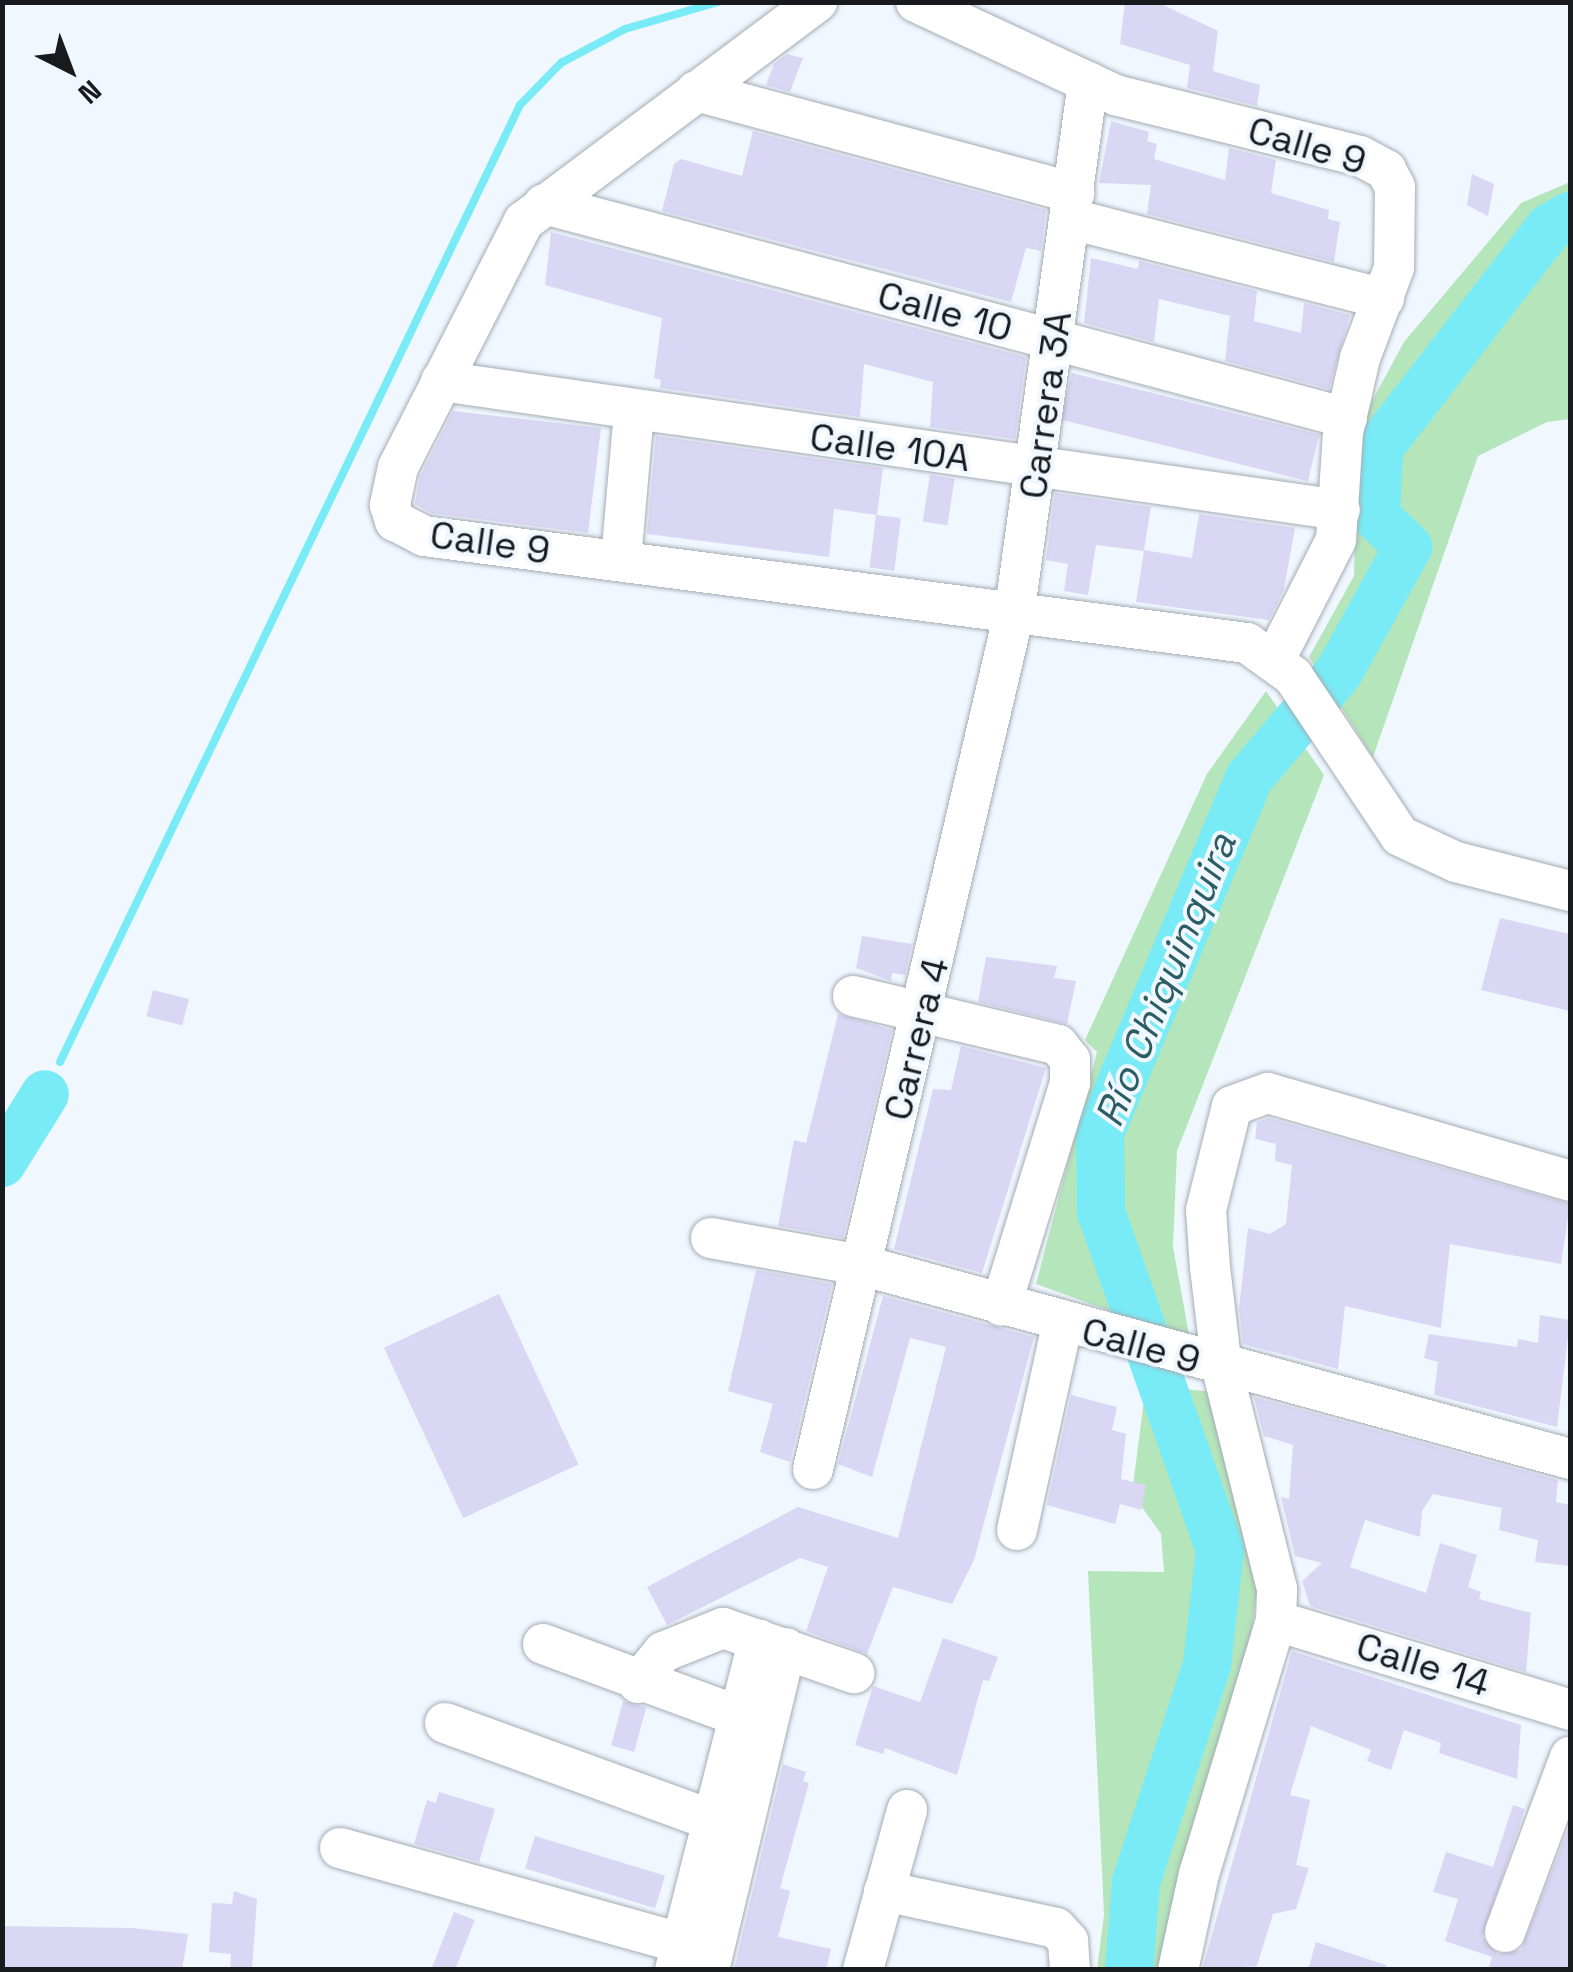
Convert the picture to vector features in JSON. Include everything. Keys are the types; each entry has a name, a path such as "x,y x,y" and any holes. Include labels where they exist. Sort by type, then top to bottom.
{"street":[{"name":"Calle 9","path":"817,2 544,204 508,245 394,478 395,521 424,536 1016,608 1247,643 1284,668 1336,540 1347,418 1360,358 1384,299 1395,238 1395,188 1386,170 1360,156 1115,95 916,2"},
{"name":"Carrera 3A","path":"1016,608 1088,82"},
{"path":"696,92 1384,299"},
{"name":"Calle 10","path":"544,204 1347,418"},
{"name":"Calle 10A","path":"441,382 1036,470 1340,510"},
{"path":"620,560 634,410"},
{"name":"Carrera 4","path":"813,1469 924,1014 1016,608"},
{"path":"1284,668 1400,836 1456,862 1570,891"},
{"path":"853,996 1058,1045 1070,1060 1070,1083 1002,1306"},
{"path":"1178,1970 1199,1874 1276,1621 1277,1589 1222,1368 1206,1210 1232,1106 1250,1095 1268,1093 1570,1181"},
{"name":"Calle 9","path":"711,1238 861,1265 1062,1325 1570,1459"},
{"path":"1017,1530 1062,1325"},
{"name":"Calle 14","path":"1276,1621 1570,1710"},
{"path":"638,1684 663,1652 723,1628 854,1673"},
{"path":"543,1644 638,1684 739,1716"},
{"path":"688,1961 710,1820 739,1716 772,1644"},
{"path":"688,1961 772,1644"},
{"path":"444,1723 710,1820"},
{"path":"1505,1932 1570,1757"},
{"path":"863,1970 906,1810"},
{"path":"340,1848 688,1961"},
{"path":"884,1891 1056,1928 1068,1942 1070,1970"}],"green space":[{"path":"1570,182 1570,419 1547,422 1478,456 1373,757 1309,657 1354,576 1357,448 1372,401 1404,342 1521,203"},
{"path":"1266,691 1324,775 1177,1151 1173,1247 1190,1340 1036,1284 1097,1052 1085,1040 1207,774"},
{"path":"1146,1385 1213,1392 1257,1591 1251,1636 1160,1969 1097,1969 1104,1915 1088,1571 1164,1572 1161,1534 1132,1493"}],"building":[{"path":"1125,2 1157,2 1218,31 1213,71 1260,85 1257,106 1187,88 1190,65 1120,44"},
{"path":"787,54 803,58 790,92 766,85 774,64"},
{"path":"1111,121 1149,132 1147,141 1157,144 1154,159 1225,180 1229,148 1276,160 1271,193 1329,210 1328,219 1340,222 1334,262 1147,214 1151,185 1099,183"},
{"path":"753,131 1046,210 1041,251 1026,248 1011,302 662,211 674,164 681,159 742,176"},
{"path":"1472,174 1494,184 1488,216 1467,205"},
{"path":"551,232 1026,357 1015,439 930,427 933,382 864,364 860,417 660,388 661,380 654,378 662,318 545,285"},
{"path":"1091,258 1138,269 1139,261 1257,291 1254,321 1301,333 1304,303 1350,315 1329,389 1225,361 1230,316 1159,299 1154,342 1084,323"},
{"path":"1072,373 1319,435 1308,481 1060,420"},
{"path":"453,411 601,428 588,533 431,513 415,504 420,476"},
{"path":"656,436 883,468 877,515 834,509 829,557 647,534"},
{"path":"930,475 955,479 947,525 923,521"},
{"path":"1055,493 1151,507 1144,550 1192,558 1199,514 1295,528 1284,589 1269,620 1136,602 1144,551 1096,545 1088,595 1064,591 1068,564 1046,560"},
{"path":"876,515 901,518 894,571 870,568"},
{"path":"1500,918 1570,934 1570,1011 1481,990"},
{"path":"862,936 912,944 905,975 892,973 891,981 856,968"},
{"path":"986,957 1057,966 1054,978 1076,981 1067,1024 978,1002"},
{"path":"153,990 189,999 182,1025 146,1016"},
{"path":"838,1014 892,1030 843,1238 778,1226 794,1140 806,1143"},
{"path":"961,1046 1046,1068 982,1273 894,1249 933,1089 951,1090"},
{"path":"1269,1118 1570,1204 1561,1264 1450,1244 1441,1328 1345,1306 1338,1369 1243,1344 1239,1309 1248,1228 1270,1234 1286,1224 1292,1165 1275,1161 1276,1144 1255,1139 1257,1122"},
{"path":"756,1270 832,1284 790,1462 760,1452 773,1404 728,1391"},
{"path":"499,1294 578,1464 463,1518 384,1348"},
{"path":"883,1296 1034,1337 974,1560 952,1604 893,1587 867,1654 806,1631 828,1567 800,1558 667,1625 647,1587 798,1507 898,1538 946,1347 910,1338 872,1477 838,1464"},
{"path":"1540,1315 1570,1320 1557,1427 1434,1395 1438,1362 1424,1358 1429,1334 1517,1347 1518,1339 1538,1343"},
{"path":"1071,1395 1117,1407 1112,1430 1126,1434 1121,1479 1146,1485 1141,1510 1120,1504 1115,1524 1047,1505"},
{"path":"1254,1397 1558,1480 1556,1502 1570,1505 1570,1566 1535,1562 1538,1540 1499,1530 1502,1508 1433,1494 1422,1511 1420,1537 1365,1520 1350,1567 1426,1593 1440,1543 1477,1555 1468,1587 1481,1592 1479,1599 1531,1613 1526,1672 1310,1606 1302,1581 1322,1563 1295,1556 1281,1497 1289,1499 1293,1445 1264,1436"},
{"path":"943,1638 998,1657 989,1681 983,1680 957,1775 885,1748 883,1754 855,1745 873,1686 920,1702"},
{"path":"1292,1651 1521,1725 1517,1779 1439,1753 1441,1743 1404,1730 1391,1770 1367,1761 1371,1750 1311,1726 1290,1795 1310,1800 1296,1865 1309,1868 1296,1909 1273,1914 1257,1966 1202,1970"},
{"path":"623,1701 646,1707 634,1752 611,1745"},
{"path":"783,1764 806,1772 803,1781 809,1783 780,1888 790,1891 778,1937 831,1949 826,1970 734,1970"},
{"path":"439,1792 495,1809 479,1862 414,1844 427,1800 436,1803"},
{"path":"1513,1805 1525,1809 1482,1937 1498,1954 1521,1950 1570,1824 1570,1970 1488,1970 1492,1957 1445,1941 1458,1899 1433,1892 1446,1852 1493,1867"},
{"path":"535,1836 665,1876 655,1908 525,1869"},
{"path":"234,1891 257,1899 252,1970 230,1970 231,1954 209,1952 212,1903 232,1904"},
{"path":"454,1912 475,1920 455,1970 431,1970"},
{"path":"2,1926 132,1928 188,1934 182,1970 2,1970"},
{"path":"1316,1942 1386,1965 1386,1970 1308,1970"}],"waterway":[{"path":"60,1062 520,105 561,63 625,29 718,2"},
{"name":"Río Chiquinquira","path":"1129,1970 1136,1882 1207,1665 1220,1550 1101,1213 1100,1133 1250,777 1339,672 1408,547 1376,516 1379,448 1550,227 1570,216"},
{"path":"2,1163 45,1094"}]}
